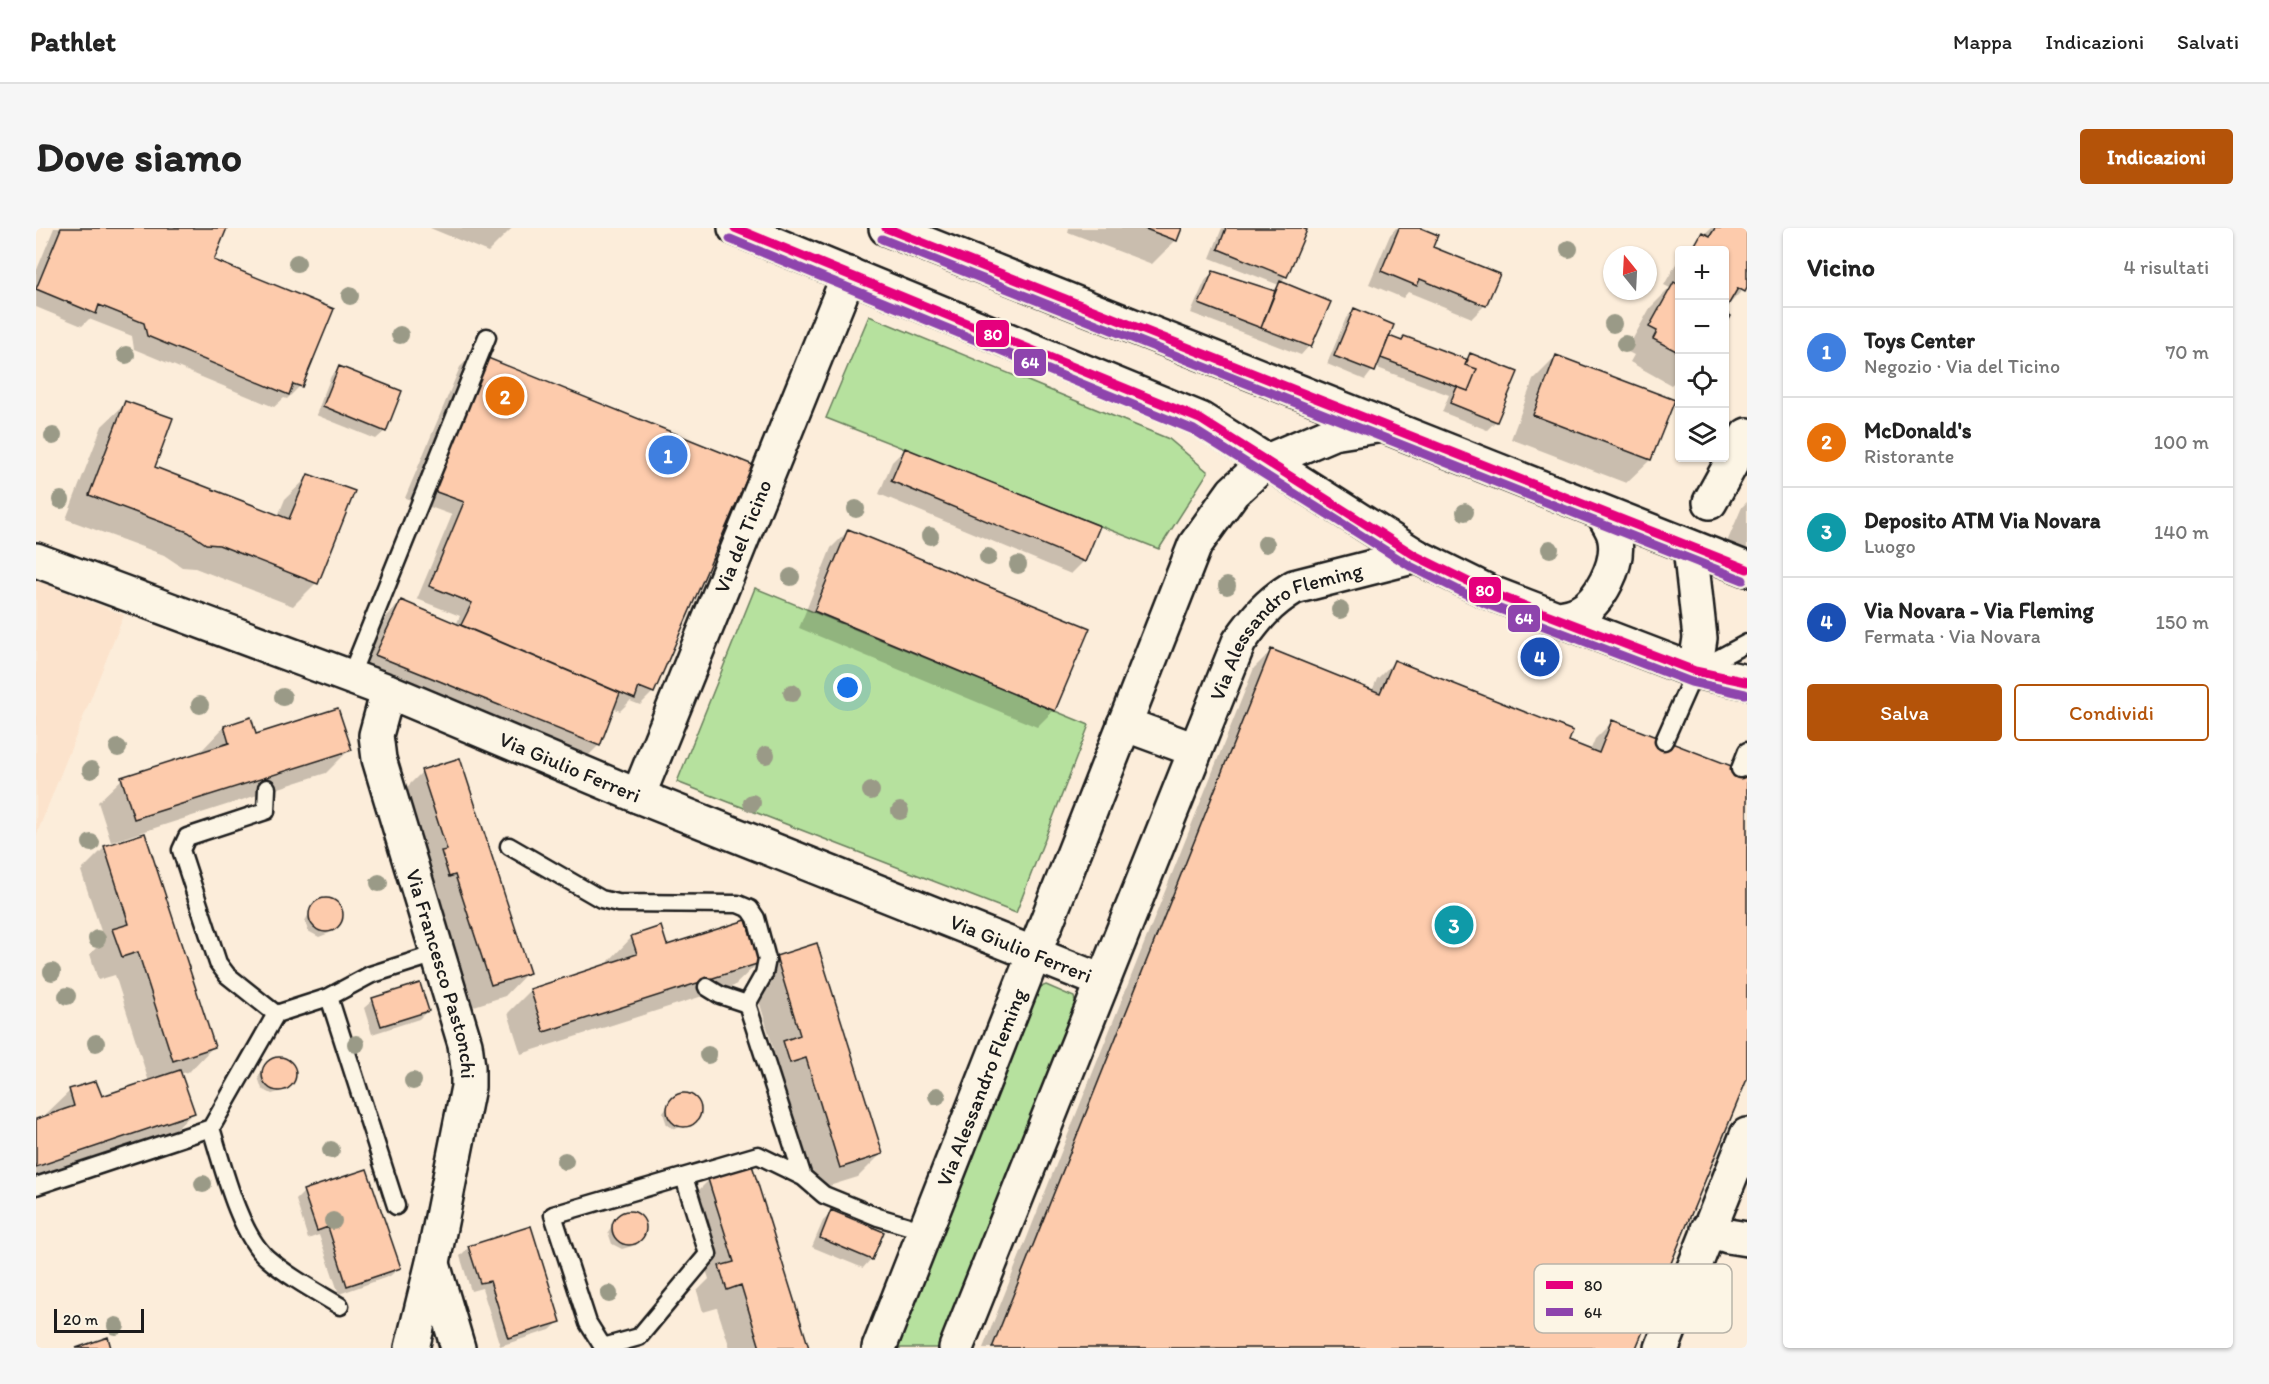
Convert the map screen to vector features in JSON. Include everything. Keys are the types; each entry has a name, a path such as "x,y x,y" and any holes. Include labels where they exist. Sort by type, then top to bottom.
{"street":[{"path":"735,228 1200,419 1416,556 1489,592 1695,671 1747,682"},
{"path":"886,228 1385,425 1603,514 1747,569"},
{"name":"Via del Ticino","path":"638,796 849,274"},
{"name":"Via Alessandro Fleming","path":"879,1348 1194,545 1233,492 1268,461 1333,433 1385,425"},
{"path":"1710,502 1747,435"},
{"path":"1559,618 1578,613 1595,599 1611,574 1616,543 1613,530 1603,514"},
{"path":"1690,547 1700,638 1695,671"},
{"name":"Via Alessandro Fleming","path":"956,1348 1239,642 1260,613 1294,587 1416,556"},
{"name":"Via Giulio Ferreri","path":"36,560 388,692 638,796 1102,981"},
{"name":"Via Francesco Pastonchi","path":"388,692 376,735 379,759 465,1044 468,1076 433,1262 412,1348"},
{"path":"1124,724 1195,750"},
{"path":"1694,1264 1747,1136"},
{"path":"1708,1229 1728,1236 1747,1239"},
{"name":"Via Francesco Pastonchi","path":"433,1262 458,1348"},
{"path":"1662,1348 1668,1333"}],"lane":[{"path":"350,677 487,337"},
{"path":"1664,741 1695,671 1747,643"},
{"path":"1740,769 1747,751"},
{"path":"267,788 266,811 188,837 181,850 218,963 227,975 276,1014"},
{"path":"509,846 601,899 618,903 738,904 750,909 756,918 767,959 764,974 747,1004 804,1177"},
{"path":"36,1186 211,1128 276,1014 329,998 370,975 436,954"},
{"path":"707,987 720,995 747,1004"},
{"path":"329,998 396,1206"},
{"path":"211,1128 244,1224 265,1257 298,1281 340,1306"},
{"path":"684,1176 708,1254 639,1337 603,1347 588,1323 553,1215 684,1176 758,1155 804,1177 824,1195 878,1217 925,1231"}],"shaded area":[{"path":"36,580 124,615 36,836"}],"green space":[{"path":"869,316 1169,439 1208,472 1159,549 826,418"},
{"path":"755,588 1089,725 1016,913 677,782"},
{"path":"1046,985 1074,997 1077,1009 944,1348 892,1348 1033,990"}],"building":[{"path":"61,228 227,228 214,260 334,309 302,387 293,384 289,395 147,336 144,323 99,305 96,314 36,289"},
{"path":"1143,228 1182,228 1177,241"},
{"path":"1226,228 1302,228 1307,230 1287,277 1218,249"},
{"path":"1399,228 1421,228 1438,235 1433,247 1500,274 1486,306 1420,279 1417,286 1381,271"},
{"path":"1715,228 1747,228 1747,288 1745,292 1738,288 1729,303 1729,246 1694,246 1702,232 1710,236"},
{"path":"1213,271 1275,291 1261,328 1199,304"},
{"path":"1280,281 1331,302 1311,347 1261,328"},
{"path":"1674,282 1675,350 1653,339 1657,331 1649,327"},
{"path":"1354,308 1394,325 1375,372 1334,356"},
{"path":"1389,336 1402,341 1404,336 1468,360 1465,365 1477,369 1468,391 1381,358"},
{"path":"473,352 753,465 654,693 639,687 635,699 461,625 472,603 429,586 464,502 417,485"},
{"path":"1470,353 1518,372 1497,422 1450,403 1457,387 1468,391 1477,369 1465,365"},
{"path":"1556,355 1675,400 1651,460 1533,415"},
{"path":"339,366 402,391 386,432 323,406"},
{"path":"125,401 173,418 155,467 289,519 308,474 355,491 318,584 219,545 206,544 188,532 89,495"},
{"path":"905,448 1100,526 1085,562 891,481"},
{"path":"848,529 1090,628 1055,711 814,611"},
{"path":"401,600 620,693 600,746 375,655"},
{"path":"1271,649 1380,693 1394,660 1573,731 1569,741 1599,753 1612,720 1747,772 1747,1079 1671,1264 1534,1264 1534,1333 1642,1333 1636,1348 992,1348"},
{"path":"1529,659 1546,667 1544,673 1527,665"},
{"path":"338,708 352,750 134,819 121,777 229,743 224,726 251,717 256,734"},
{"path":"460,758 530,973 491,985 455,875 449,877 441,851 447,850 421,770"},
{"path":"145,833 215,1047 173,1061 138,952 122,957 112,929 129,924 104,846"},
{"path":"326,898 338,903 343,915 338,927 326,932 314,927 309,915 314,903"},
{"path":"746,920 760,963 544,1032 530,989 637,954 631,936 661,926 667,945"},
{"path":"817,943 883,1154 840,1168 806,1058 790,1063 783,1041 800,1035 776,956"},
{"path":"420,983 429,1011 381,1026 372,998"},
{"path":"279,1057 291,1062 296,1074 291,1086 279,1091 267,1086 262,1074 267,1062"},
{"path":"180,1070 195,1113 36,1167 36,1119 74,1106 69,1089 96,1081 102,1096"},
{"path":"684,1093 696,1098 701,1110 696,1122 684,1127 672,1122 667,1110 672,1098"},
{"path":"752,1165 809,1348 760,1348 741,1285 727,1290 719,1266 734,1262 708,1179"},
{"path":"367,1169 401,1268 347,1286 328,1227 317,1231 303,1190"},
{"path":"831,1210 884,1232 872,1260 820,1238"},
{"path":"629,1211 641,1216 646,1228 641,1240 629,1245 617,1240 612,1228 617,1216"},
{"path":"531,1226 561,1322 508,1338 490,1281 480,1283 468,1246"},
{"path":"108,1337 111,1348 76,1348"}],"transit line":[{"name":"80","path":"735,228 1200,419 1416,556 1489,592 1695,671 1747,682"},
{"name":"80","path":"886,228 1747,569"},
{"name":"64","path":"730,239 1194,430 1410,566 1484,603 1691,682 1745,694"},
{"name":"64","path":"882,239 1743,580"}],"place":[{"name":"McDonald's","path":"505,396"},
{"name":"Toys Center","path":"668,455"},
{"name":"Via Novara - Via Fleming","path":"1540,657"},
{"name":"Deposito ATM Via Novara","path":"1454,925"}]}
